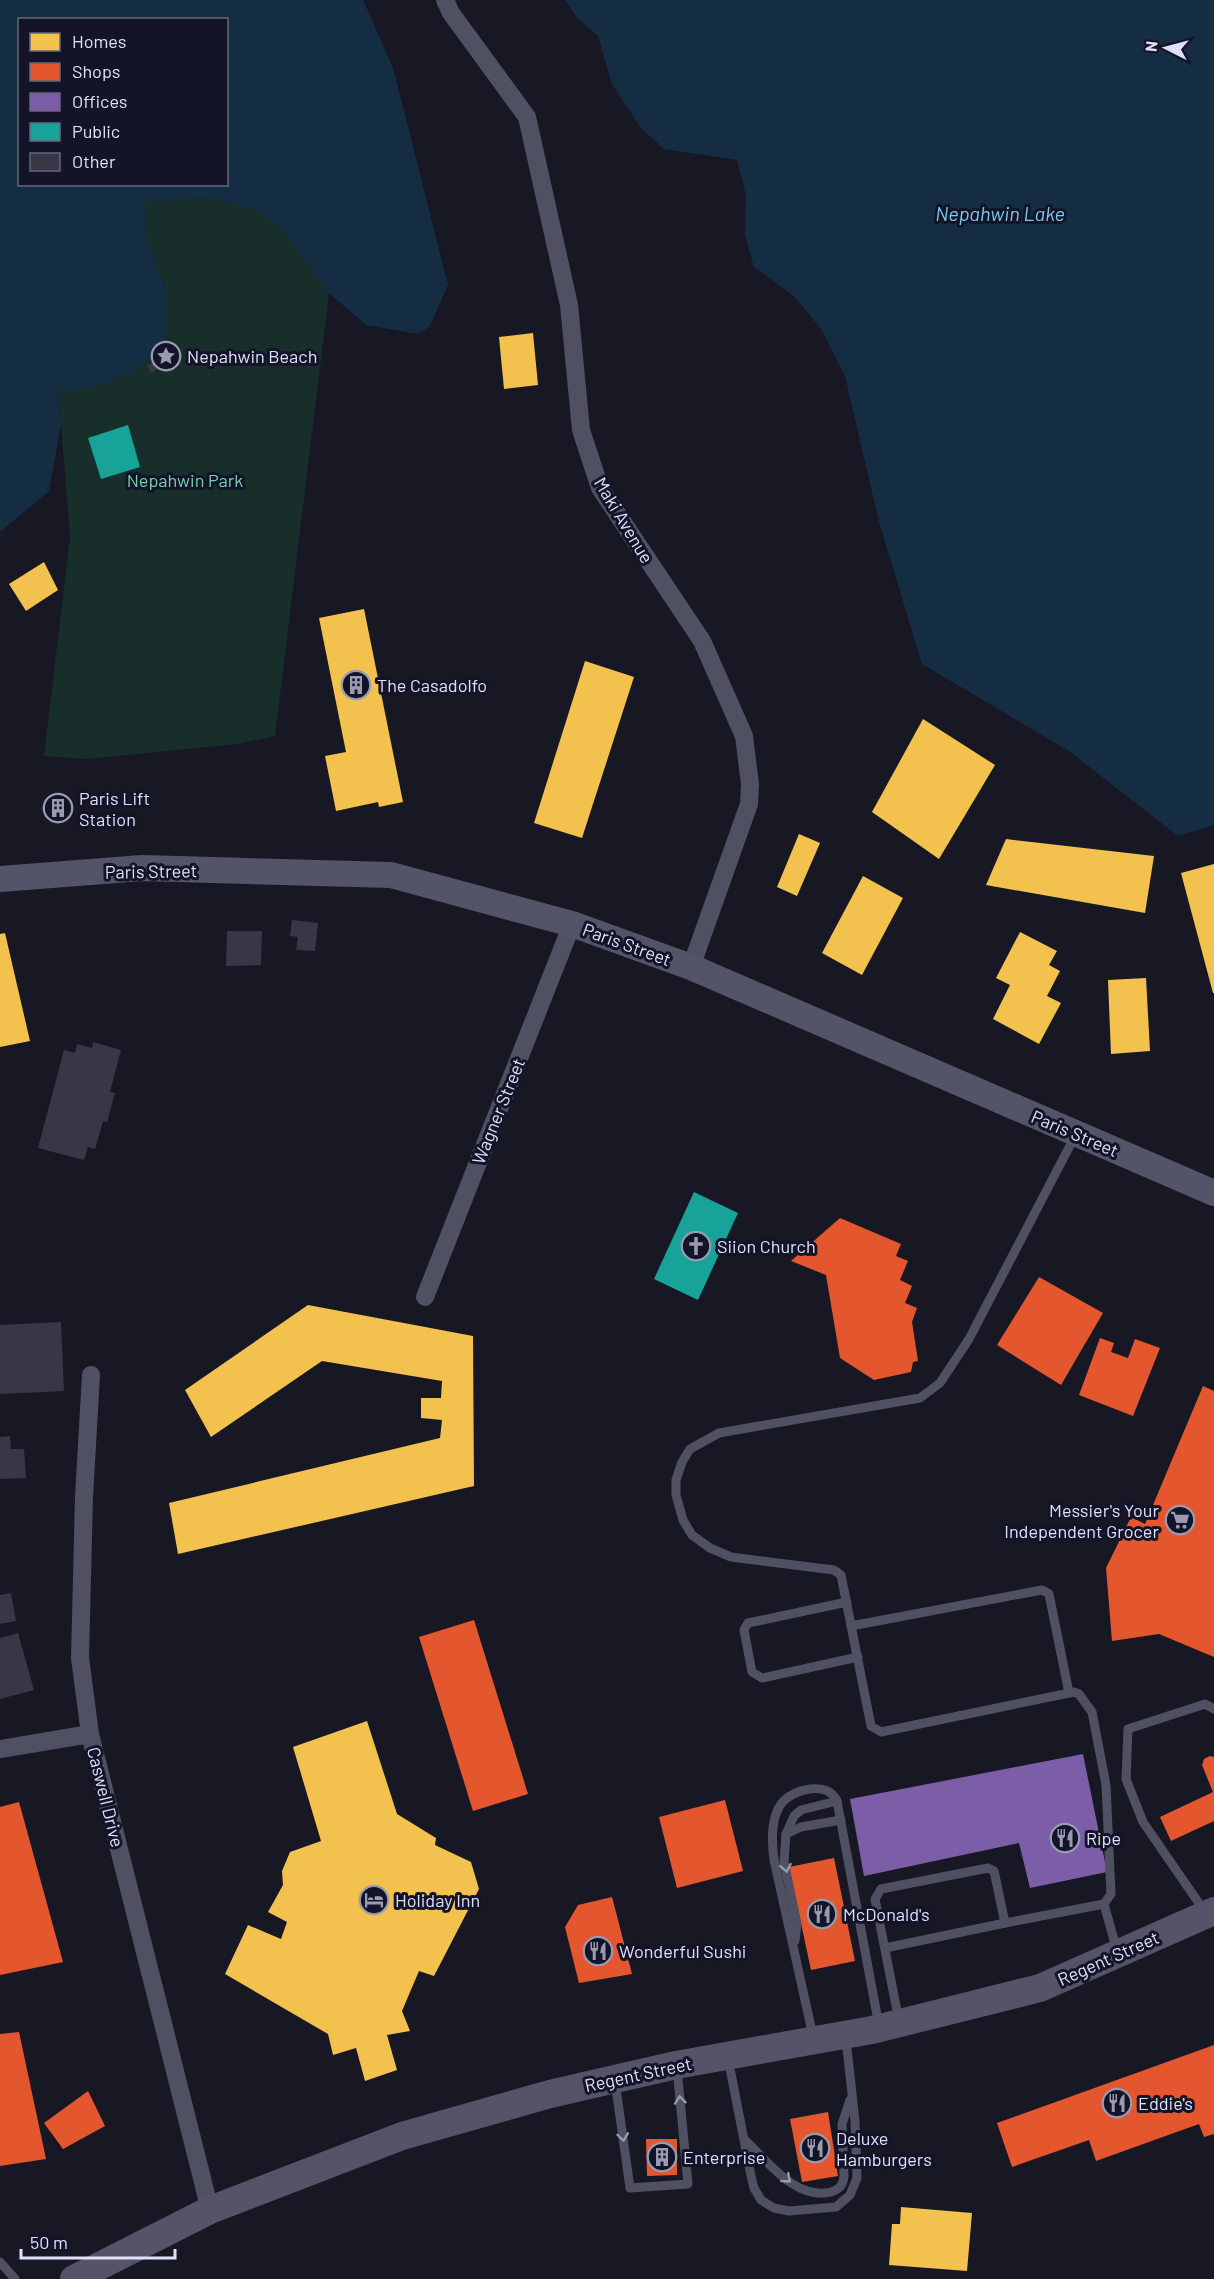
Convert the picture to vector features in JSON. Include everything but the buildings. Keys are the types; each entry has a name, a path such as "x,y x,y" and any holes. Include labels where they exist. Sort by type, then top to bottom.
{"main road":[{"name":"Paris Street","path":"0,879 142,868 391,875 572,924 691,968 1214,1193"},
{"name":"Regent Street","path":"74,2279 210,2210 402,2136 550,2094 676,2065 845,2035 1040,1988 1210,1912"}],"street":[{"name":"Maki Avenue","path":"445,0 451,13 527,117 569,305 581,430 600,488 702,641 744,736 750,784 749,804 691,968"},
{"name":"Wagner Street","path":"425,1298 572,924"},
{"name":"Caswell Drive","path":"91,1375 84,1497 80,1658 90,1734 210,2210"},
{"path":"0,1749 90,1734"}],"lane":[{"path":"885,1948 1104,1904 1111,1894 1106,1785 1092,1712 1079,1694 1074,1692 881,1732 872,1726 841,1575 834,1570 731,1557 710,1548 692,1534 683,1520 676,1495 676,1480 682,1462 690,1449 719,1433 920,1398 940,1383 969,1339 1076,1133"},
{"path":"851,1626 1042,1590 1049,1594 1069,1693"},
{"path":"847,1602 748,1623 744,1630 752,1672 762,1678 858,1657"},
{"path":"1210,1912 1143,1822 1126,1779 1128,1729 1205,1704 1214,1710"},
{"path":"814,2041 774,1860 772,1839 781,1803 801,1791 820,1788 834,1794 837,1801 889,2025"},
{"path":"795,1949 797,1924 784,1862 786,1834 794,1816 801,1810 837,1801"},
{"path":"786,1834 801,1827 841,1820"},
{"path":"889,2025 885,1948 875,1899 881,1890 988,1868 994,1871 1005,1923"},
{"path":"1104,1904 1117,1954"},
{"path":"728,2056 754,2188 761,2200 774,2208 789,2211 836,2207 850,2195 857,2178 852,2096 845,2035"},
{"path":"615,2079 630,2188 688,2184 676,2065"},
{"path":"744,2139 798,2188 811,2193 838,2190 843,2184 842,2124 852,2096"},
{"path":"0,2262 15,2279"}],"green space":[{"name":"Nepahwin Park","path":"217,199 257,211 282,228 329,293 275,736 237,744 87,759 44,756 70,538 58,385 166,290 145,235 144,201"}],"water":[{"path":"0,0 363,0 393,68 448,285 430,326 418,334 366,325 329,293 282,229 257,211 217,199 145,201 145,235 166,290 166,339 131,373 74,393 58,385 61,425 49,491 0,532"},
{"name":"Nepahwin Lake","path":"565,0 1214,0 1214,825 1178,836 1069,751 922,664 879,522 845,376 822,330 794,296 754,267 745,235 746,195 737,160 664,149 641,128 612,84 598,36 578,19"}],"place":[{"name":"Nepahwin Beach","path":"166,356"},
{"name":"The Casadolfo","path":"356,685"},
{"name":"Paris Lift Station","path":"58,808"},
{"name":"Siion Church","path":"696,1246"},
{"name":"Messier's Your Independent Grocer","path":"1180,1520"},
{"name":"Ripe","path":"1065,1838"},
{"name":"Holiday Inn","path":"374,1900"},
{"name":"McDonald's","path":"822,1914"},
{"name":"Wonderful Sushi","path":"598,1951"},
{"name":"Eddie's","path":"1117,2103"},
{"name":"Deluxe Hamburgers","path":"815,2148"},
{"name":"Enterprise","path":"662,2157"}]}
